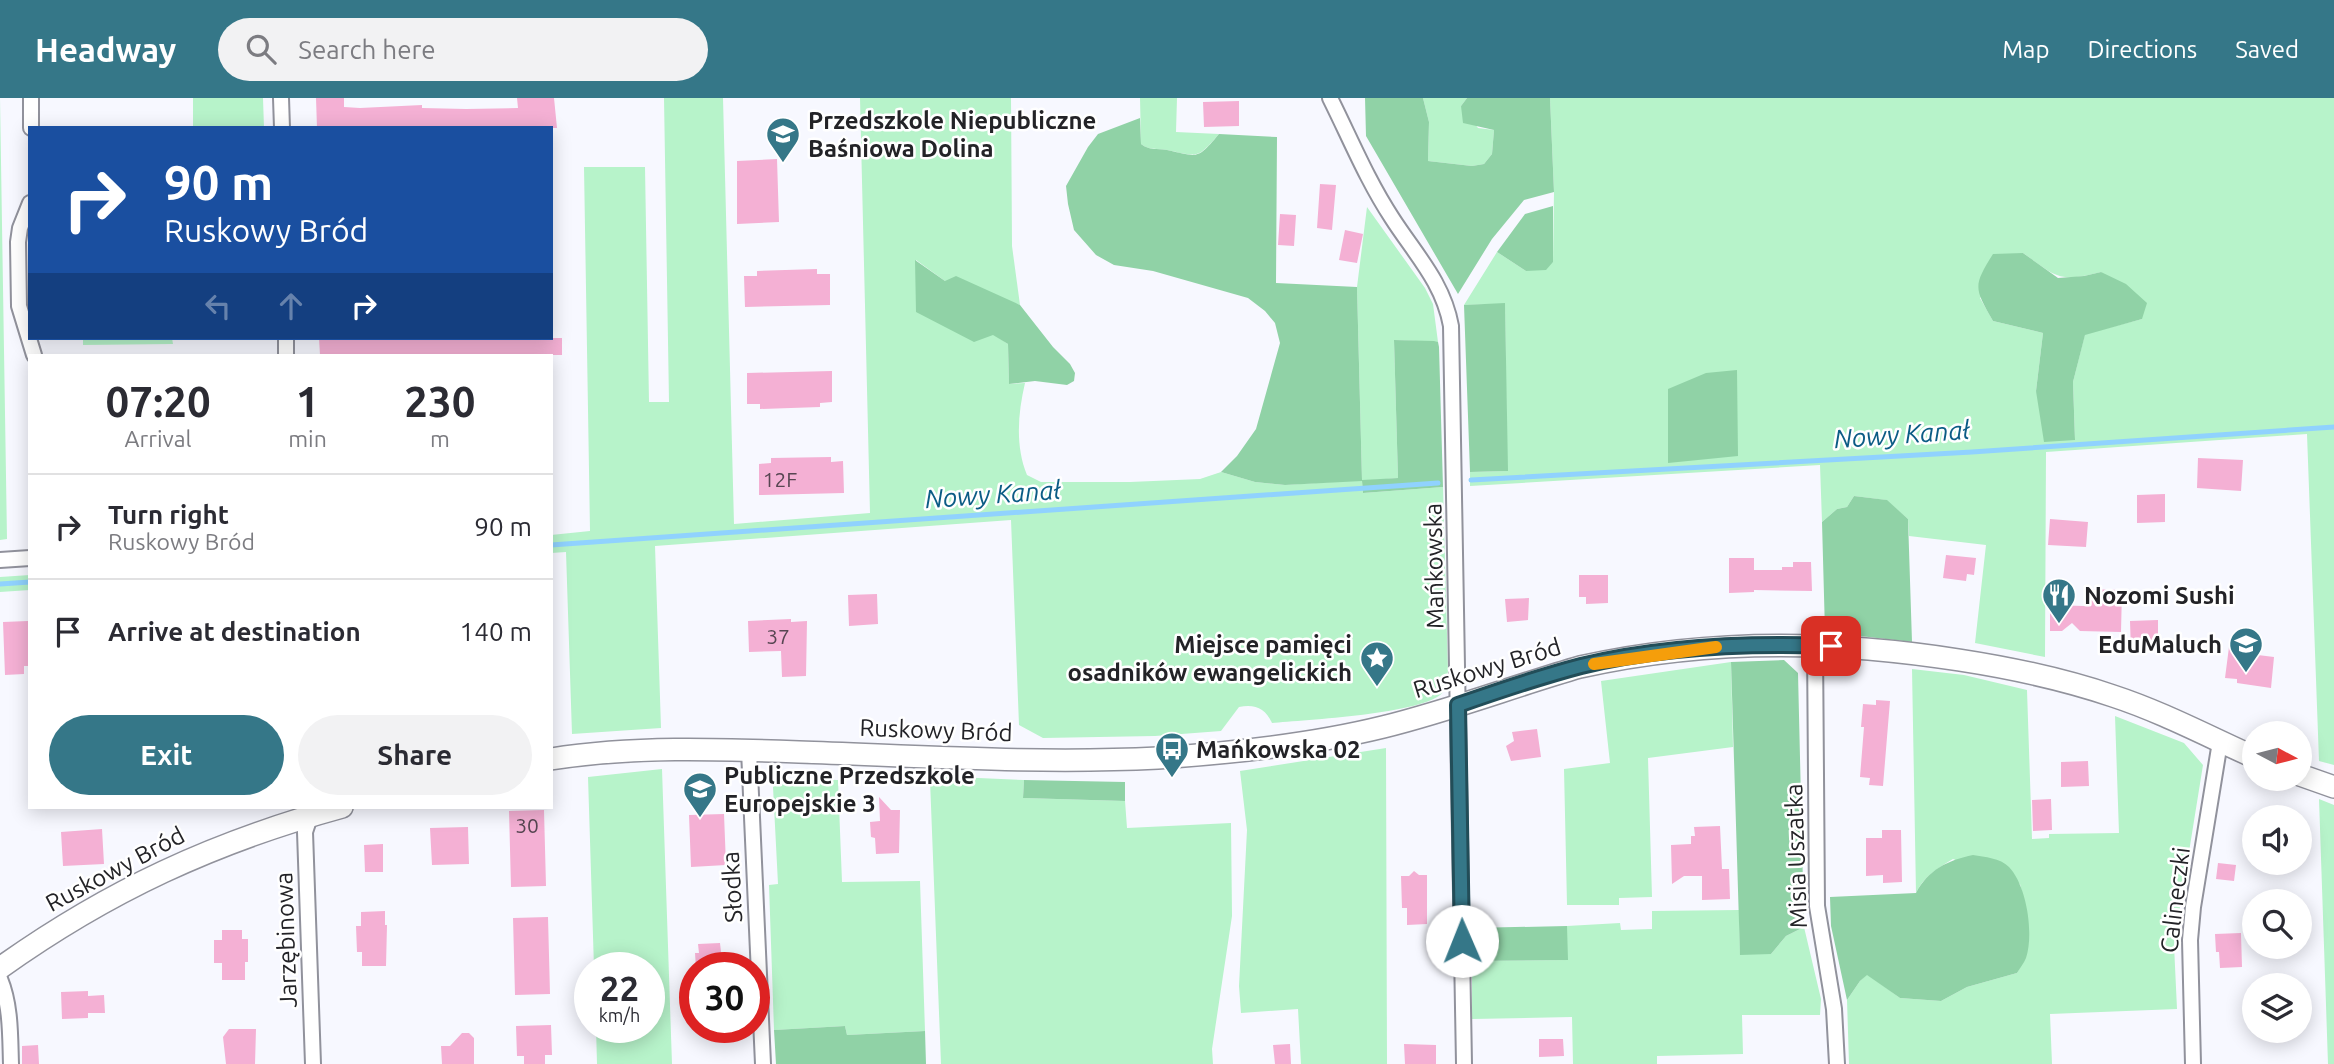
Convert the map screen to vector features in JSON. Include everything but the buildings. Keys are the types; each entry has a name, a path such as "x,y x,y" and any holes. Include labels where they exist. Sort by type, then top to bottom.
{"street":[{"path":"31,98 31,126"},
{"path":"281,98 282,126"},
{"name":"Mańkowska","path":"1330,98 1372,184 1392,219 1437,281 1448,309 1452,343 1464,1064"},
{"path":"28,208 18,242 19,306 28,335"},
{"path":"0,560 28,558"},
{"name":"Ruskowy Bród","path":"553,759 642,750 749,750 1033,759 1157,758 1230,752 1382,727 1606,661 1727,646 1815,645 1886,649 2016,669 2121,698 2160,713 2242,752"},
{"name":"Misia Uszatka","path":"1815,645 1816,906 1833,1009 1837,1064"},
{"name":"Calineczki","path":"2193,1064 2191,929 2220,742"},
{"name":"Słodka","path":"749,750 763,1064"},
{"path":"2312,779 2334,787"},
{"name":"Ruskowy Bród","path":"0,968 76,916 143,881 212,849 312,811"},
{"name":"Jarzębinowa","path":"312,811 305,832 313,1064"},
{"path":"0,979 6,993 11,1064"}],"green space":[{"path":"0,98 7,539 0,540"},
{"path":"193,98 263,98 264,126 193,126"},
{"path":"664,98 723,98 734,524 870,513 860,98 1011,98 1012,246 1020,305 945,281 916,260 916,311 993,334 1008,344 1009,384 1025,383 1019,429 1023,464 1027,475 1041,482 1200,479 1221,472 1255,482 1285,485 1362,480 1357,287 1367,207 1425,288 1433,304 1438,342 1394,340 1398,478 1362,481 1363,493 1443,487 1448,671 1446,685 1443,692 1432,700 1390,711 1272,723 1259,708 1250,706 1239,707 1221,731 1155,736 1043,738 1019,725 1011,520 655,546 661,728 572,734 566,552 553,553 553,535 590,531 584,167 645,167 649,402 669,402"},
{"path":"1140,98 1177,98 1176,132 1219,134 1201,152 1192,155 1147,148 1141,144"},
{"path":"1365,98 1423,98 1429,122 1428,161 1472,166 1484,164 1492,154 1494,130 1463,123 1461,106 1467,98 1550,98 1554,192 1524,200 1492,239 1458,294 1366,136"},
{"path":"1423,98 1467,98 1461,106 1478,128 1494,130 1492,154 1484,164 1472,166 1428,161 1429,122"},
{"path":"1550,98 2334,98 2334,765 2319,761 2307,434 2046,452 2045,657 1975,643 1986,545 1909,536 1908,519 1886,500 1854,496 1847,507 1837,509 1822,522 1820,465 1470,486 1470,472 1507,471 1505,304 1464,305 1497,252 1526,271 1553,262 1554,192","holes":["2023,253 2059,276 2075,277 2101,272 2142,319 2085,334 2073,382 2075,439 2036,391 2043,333 1993,321 1980,298"]},
{"path":"1140,118 1141,144 1192,155 1201,152 1219,134 1277,137 1276,283 1357,287 1362,480 1398,478 1394,340 1434,341 1438,342 1439,347 1443,487 1363,493 1362,481 1285,485 1255,482 1221,472 1237,456 1256,429 1280,343 1275,323 1248,298 1153,271 1114,265 1096,255 1074,230 1068,204 1066,186 1098,134"},
{"path":"1553,206 1553,262 1546,270 1526,271 1497,252 1525,214"},
{"path":"2023,253 2058,278 2101,272 2126,284 2147,303 2142,319 2085,335 2073,382 2075,440 2044,442 2036,391 2043,333 1993,321 1979,294 1979,281 1993,254"},
{"path":"915,260 945,281 956,276 1020,305 1070,364 1075,373 1074,381 1067,385 1035,381 1009,384 1008,344 993,335 974,342 916,312"},
{"path":"1505,303 1508,471 1470,472 1464,305"},
{"path":"83,340 172,340 173,344 83,345"},
{"path":"1737,370 1738,456 1668,463 1668,389 1706,373"},
{"path":"1854,496 1887,500 1908,519 1912,642 1825,632 1822,522 1837,509 1847,507"},
{"path":"28,575 28,590 0,592 0,577"},
{"path":"1784,660 1798,673 1804,927 1786,936 1771,954 1740,955 1731,662"},
{"path":"1731,662 1733,747 1648,758 1652,897 1619,898 1619,905 1567,905 1564,769 1610,763 1601,681"},
{"path":"1912,669 1964,675 2027,690 2032,839 2049,838 2049,834 2119,833 2115,716 2184,743 2203,765 2174,945 2177,1009 2050,1014 2052,1064 1849,1064 1847,1000 1867,974 1900,998 1941,1001 1967,987 2017,973 2028,940 2027,918 2020,884 1953,859 1927,877 1916,893"},
{"path":"1386,748 1387,1064 1301,1064 1298,1009 1241,1013 1239,986 1247,830 1240,771"},
{"path":"662,769 672,1064 597,1064 596,1043 665,1043 665,952 593,952 588,777"},
{"path":"933,776 1024,780 1023,798 1125,801 1127,828 1231,823 1232,916 1212,1049 1213,1064 941,1064 930,780"},
{"path":"779,779 838,780 842,882 920,881 925,1031 847,1035 845,1026 774,1030 769,885 778,884 773,787"},
{"path":"1024,780 1125,782 1125,801 1023,798"},
{"path":"2319,799 2334,805 2334,1064 2328,1064"},
{"path":"1973,855 1992,858 2005,864 2020,886 2027,911 2029,936 2026,958 2017,973 1967,987 1941,1001 1900,998 1867,975 1847,1000 1831,926 1830,897 1916,893 1926,878 1940,867"},
{"path":"1739,910 1740,954 1771,954 1786,936 1804,927 1821,999 1820,1015 1742,1015 1743,1054 1657,1056 1657,1064 1573,1064 1572,1017 1472,1019 1472,961 1567,960 1567,926 1620,923 1621,930 1652,929 1652,911"},
{"path":"1567,926 1568,960 1472,961 1471,928"},
{"path":"845,1026 847,1035 925,1031 926,1064 776,1064 774,1030"}],"waterway":[{"name":"Nowy Kanał","path":"1471,480 1972,452 2334,427"},
{"name":"Nowy Kanał","path":"553,545 1438,483"},
{"name":"Nowy Kanał","path":"0,584 28,582"}],"slow traffic":[{"path":"1594,664 1716,647"}],"place":[{"name":"Przedszkole Niepubliczne Baśniowa Dolina","path":"783,164"},
{"name":"Nozomi Sushi","path":"2059,625"},
{"name":"EduMaluch","path":"2246,674"},
{"name":"Miejsce pamięci osadników ewangelickich","path":"1377,688"},
{"name":"Mańkowska 02","path":"1172,779"},
{"name":"Publiczne Przedszkole Europejskie 3","path":"700,819"}],"route":[{"path":"1462,941 1458,705 1606,661 1727,646 1831,646"}]}
